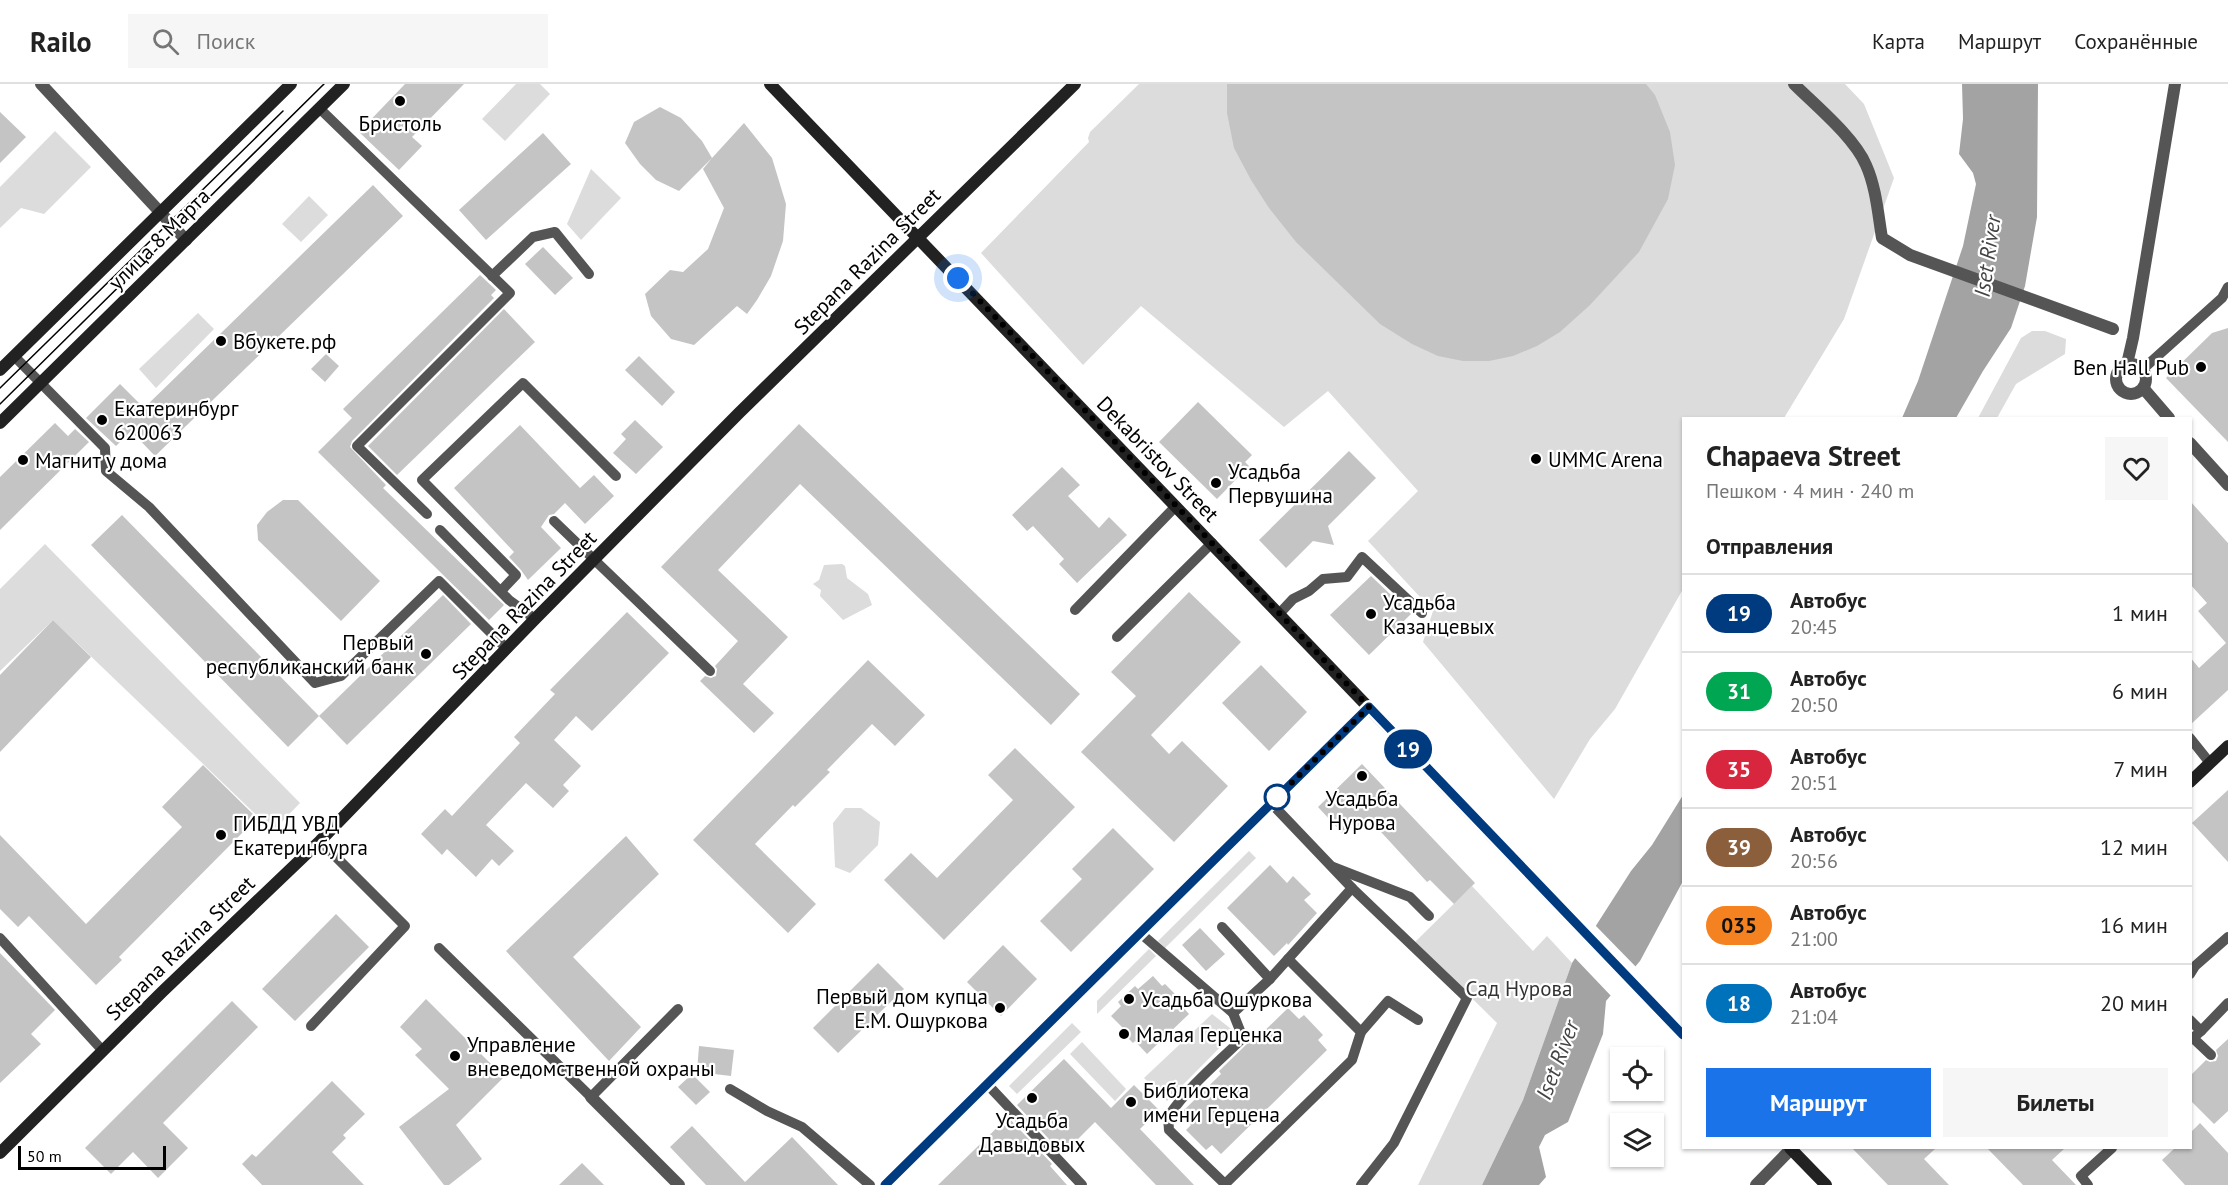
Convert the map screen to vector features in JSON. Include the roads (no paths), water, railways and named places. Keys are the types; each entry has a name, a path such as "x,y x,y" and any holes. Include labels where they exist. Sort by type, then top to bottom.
{"street":[{"path":"42,84 186,240"},
{"name":"улица 8 Марта","path":"0,370 291,84"},
{"name":"улица 8 Марта","path":"0,423 344,84"},
{"name":"Dekabristov Street","path":"770,84 1682,1034"},
{"name":"Stepana Razina Street","path":"0,1153 320,841 507,650 534,619 1075,84"},
{"path":"1794,84 1856,147 1866,165 1874,188 1882,238 1910,255 2113,329"},
{"path":"2127,364 2175,84"},
{"path":"2137,364 2143,369 2147,380 2144,389 2136,394 2127,394 2119,389 2115,382 2120,367 2137,364"},
{"path":"2144,389 2168,417"},
{"path":"2192,445 2228,485"},
{"path":"885,1185 1369,707"},
{"path":"2192,780 2228,746"},
{"path":"591,1097 679,1185"},
{"path":"1756,1185 1790,1149"},
{"path":"1792,1149 1826,1185"}],"lane":[{"path":"319,108 510,293 357,446 427,514"},
{"path":"492,276 533,237 555,232 589,274"},
{"path":"2143,369 2225,299 2228,287"},
{"path":"14,356 105,448 106,471 149,507 315,683 341,676 439,581 507,650"},
{"path":"501,591 516,575 422,480 523,383 616,476"},
{"path":"1075,610 1176,506"},
{"path":"554,521 710,671"},
{"path":"440,530 501,591 534,619"},
{"path":"1117,637 1212,543"},
{"path":"1279,614 1293,599 1309,591 1323,579 1347,577 1362,557 1422,613"},
{"path":"2192,740 2210,763"},
{"path":"1271,803 1352,888 1467,998 1394,1143 1361,1185"},
{"path":"311,1026 405,927 320,841"},
{"path":"1330,865 1410,897 1429,916"},
{"path":"1233,1013 1270,979 1352,888"},
{"path":"1222,927 1270,979"},
{"path":"1139,932 1233,1013 1243,1038 1176,1105 1168,1117 1169,1130 1225,1184 1352,1060 1361,1032 1388,1001 1418,1020"},
{"path":"2192,971 2228,937"},
{"path":"0,938 103,1051"},
{"path":"439,948 591,1097 678,1009"},
{"path":"1288,959 1361,1032"},
{"path":"2211,1056 2193,1038 2228,1003"},
{"path":"2192,1022 2201,1031"},
{"path":"987,1084 1082,1185"},
{"path":"730,1089 767,1111 801,1127 870,1185"},
{"path":"2088,1185 2080,1176 2111,1149"}],"water":[{"name":"Iset River","path":"1962,84 2038,84 2037,217 2025,286 2011,328 1957,417 1902,417 1918,381 1963,246 1976,184 1973,173 1959,154 1963,119"},
{"name":"Iset River","path":"1682,797 1682,883 1640,961 1606,1001 1603,1034 1568,1122 1545,1135 1539,1147 1546,1177 1539,1185 1482,1185 1523,1100 1572,963 1631,871 1652,845"}],"tram line":[{"path":"0,404 324,84"},
{"path":"0,388 283,111"}],"place":[{"name":"Бристоль","path":"400,101"},
{"name":"Вбукете.рф","path":"221,341"},
{"name":"Ben Hall Pub","path":"2201,367"},
{"name":"Екатеринбург 620063","path":"102,420"},
{"name":"UMMC Arena","path":"1536,459"},
{"name":"Магнит у дома","path":"23,460"},
{"name":"Усадьба Первушина","path":"1216,483"},
{"name":"Усадьба Казанцевых","path":"1371,614"},
{"name":"Первый республиканский банк","path":"426,654"},
{"name":"Усадьба Нурова","path":"1362,776"},
{"name":"ГИБДД УВД Екатеринбурга","path":"221,835"},
{"name":"Усадьба Ошуркова","path":"1129,999"},
{"name":"Первый дом купца Е.М. Ошуркова","path":"1000,1008"},
{"name":"Малая Герценка","path":"1124,1034"},
{"name":"Управление вневедомственной охраны","path":"455,1056"},
{"name":"Усадьба Давыдовых","path":"1032,1098"},
{"name":"Библиотека имени Герцена","path":"1131,1102"}],"park label":[{"name":"Сад Нурова","path":"1519,988"}]}
